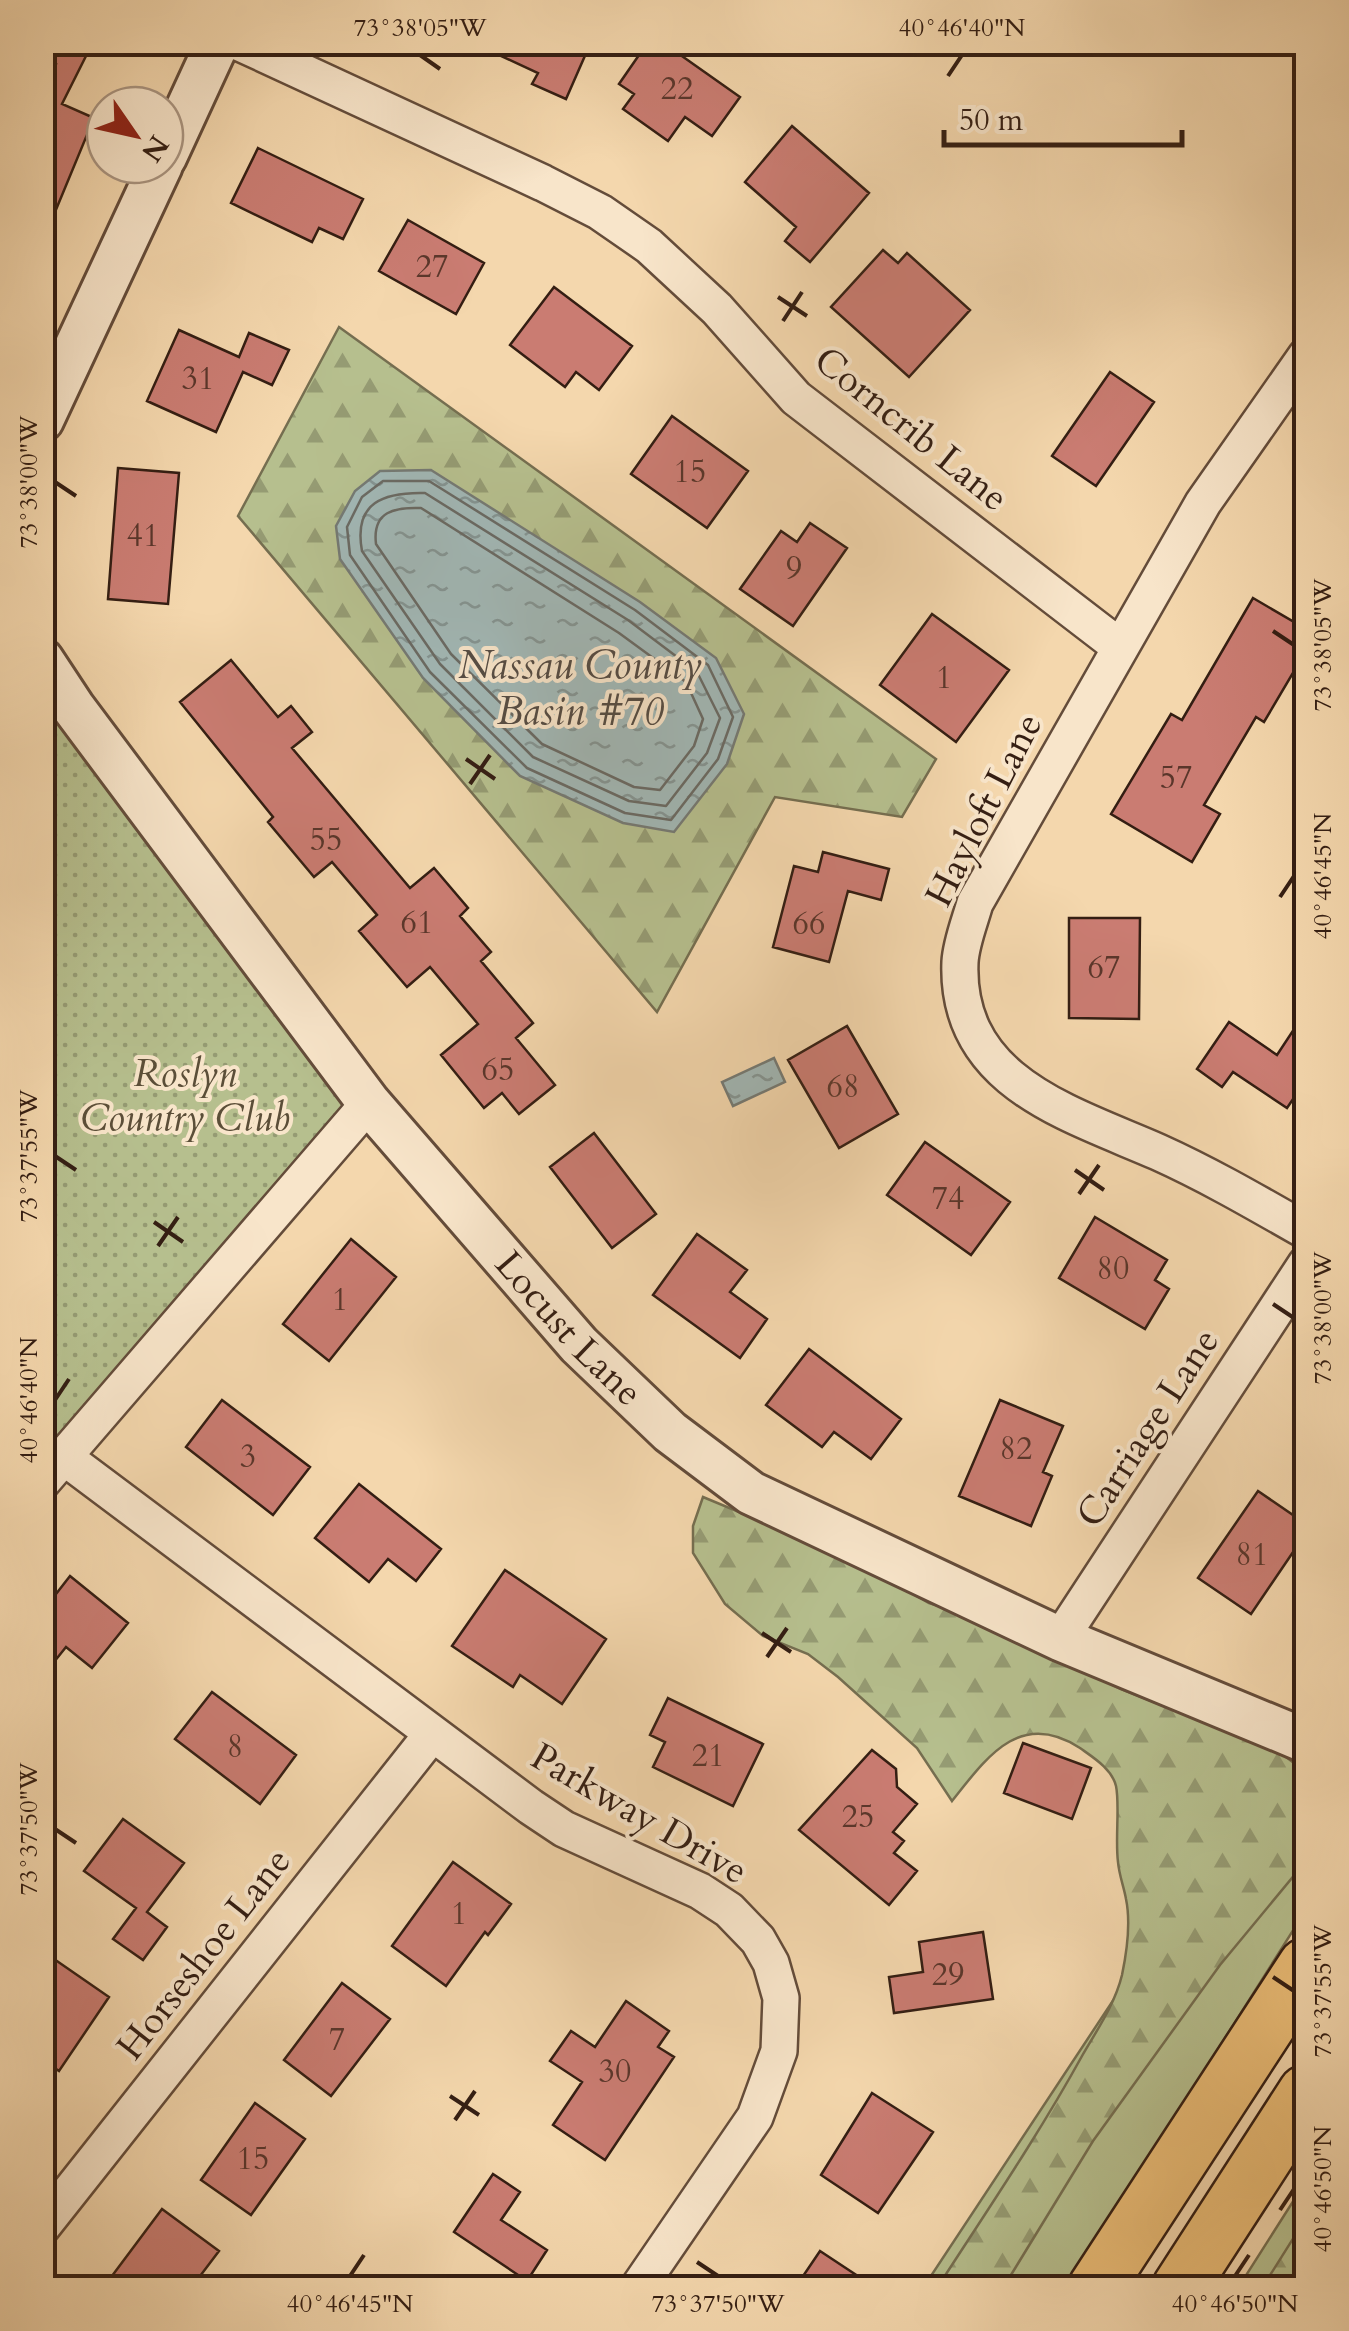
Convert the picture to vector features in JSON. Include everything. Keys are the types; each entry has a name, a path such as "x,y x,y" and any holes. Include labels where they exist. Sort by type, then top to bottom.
{"highway":[{"path":"1096,2288 1306,1966"},
{"path":"1180,2288 1306,2093"}],"street":[{"path":"185,114 218,42"},
{"name":"Corncrib Lane","path":"238,42 600,212 649,246 717,309 796,398 1120,647"},
{"path":"42,420 152,185"},
{"name":"Hayloft Lane","path":"1306,356 1203,503 1120,647 976,903 960,961 966,1018 989,1060 1034,1097 1195,1168 1306,1231"},
{"name":"Locust Lane","path":"42,660 370,1103 579,1345 670,1432 751,1493 1060,1639 1306,1741"},
{"path":"53,1470 370,1103"},
{"name":"Carriage Lane","path":"1060,1639 1306,1264"},
{"name":"Parkway Drive","path":"53,1470 564,1829 700,1892 730,1910 758,1940 771,1963 782,1998 779,2051 755,2117 638,2288"},
{"name":"Horseshoe Lane","path":"42,2226 432,1734"}],"green space":[{"path":"339,327 936,759 902,817 775,797 657,1012 238,516"},
{"name":"Roslyn Country Club","path":"42,660 369,1103 42,1477"},
{"path":"703,1497 852,1559 929,1603 1002,1625 1121,1689 1278,1751 1306,1772 1306,1861 1220,1965 1093,2141 1003,2288 937,2288 1048,2115 1119,1986 1128,1918 1118,1862 1114,1780 1102,1764 1059,1737 1022,1736 992,1755 952,1801 917,1748 838,1677 808,1654 763,1636 725,1604 693,1553 693,1526"},
{"path":"1278,1751 1306,1765 1306,1910 1067,2288 923,2288"},
{"path":"1306,2181 1306,2288 1238,2288"},
{"path":"1306,2218 1306,2288 1262,2288"}],"water":[{"name":"Nassau County Basin #70","path":"431,470 640,602 716,658 744,714 727,764 674,832 623,823 520,776 423,678 340,559 336,526 355,491 380,471"},
{"path":"774,1058 785,1082 733,1106 722,1082"}],"building":[{"path":"42,42 93,42 62,104 85,114 85,140 43,241 42,96 56,64 42,57"},
{"path":"471,42 591,42 566,99 532,84 538,73"},
{"path":"648,42 662,42 740,97 712,136 685,117 668,141 623,109 634,94 619,84"},
{"path":"792,126 869,193 810,262 785,241 796,227 745,182"},
{"path":"258,148 363,199 343,239 319,228 312,242 231,203"},
{"path":"408,220 484,263 456,314 379,271"},
{"path":"883,250 898,263 907,253 970,310 909,377 831,307"},
{"path":"554,287 632,346 599,390 576,372 565,387 510,345"},
{"path":"179,330 239,357 249,333 289,350 272,385 243,372 216,432 147,401"},
{"path":"1110,372 1154,402 1096,486 1052,456"},
{"path":"672,416 748,471 707,528 631,474"},
{"path":"118,468 179,473 168,604 108,599"},
{"path":"810,523 847,548 793,626 740,589 781,531 797,542"},
{"path":"1253,598 1306,629 1306,672 1297,666 1264,722 1256,717 1204,805 1220,814 1192,862 1111,814 1171,714 1182,720"},
{"path":"932,614 1009,670 956,742 880,685"},
{"path":"231,660 278,717 291,706 312,732 292,748 410,888 434,868 468,908 460,916 491,952 481,961 533,1023 516,1038 555,1085 519,1114 502,1093 484,1108 441,1055 478,1024 430,967 407,987 359,931 377,915 332,862 314,877 268,822 273,817 180,702"},
{"path":"823,852 889,869 881,900 848,891 829,962 773,947 794,866 818,872"},
{"path":"1069,918 1140,918 1139,1019 1069,1018"},
{"path":"1306,1011 1306,1080 1287,1108 1233,1072 1222,1087 1197,1069 1229,1022 1277,1055"},
{"path":"847,1026 898,1114 839,1148 788,1060"},
{"path":"594,1133 656,1214 612,1248 550,1167"},
{"path":"925,1142 1010,1202 971,1255 887,1195"},
{"path":"1095,1217 1167,1260 1155,1280 1169,1289 1145,1329 1059,1278"},
{"path":"697,1234 747,1270 730,1292 767,1319 740,1358 653,1295"},
{"path":"351,1239 396,1277 329,1361 283,1324"},
{"path":"809,1349 901,1419 871,1459 834,1432 822,1447 766,1405"},
{"path":"222,1400 310,1467 273,1515 186,1447"},
{"path":"1000,1400 1063,1426 1043,1472 1052,1476 1031,1526 959,1496"},
{"path":"359,1484 441,1549 416,1581 388,1559 369,1582 315,1538"},
{"path":"1258,1491 1306,1524 1306,1533 1251,1614 1198,1578"},
{"path":"505,1570 606,1639 562,1704 520,1675 513,1687 452,1646"},
{"path":"70,1576 128,1623 92,1668 66,1647 42,1677 42,1612"},
{"path":"212,1692 296,1755 260,1804 175,1739"},
{"path":"668,1698 763,1744 733,1806 653,1767 665,1742 650,1735"},
{"path":"1023,1743 1091,1768 1072,1819 1004,1793"},
{"path":"872,1750 896,1769 897,1787 917,1804 893,1832 904,1841 894,1853 917,1871 889,1905 799,1830"},
{"path":"123,1819 184,1863 147,1912 167,1927 143,1960 113,1939 136,1908 84,1871"},
{"path":"453,1862 511,1904 446,1986 392,1946"},
{"path":"983,1932 993,1999 894,2013 889,1977 923,1972 919,1942"},
{"path":"54,1959 109,1997 59,2071 42,2059 42,1976"},
{"path":"342,1983 390,2019 331,2096 284,2060"},
{"path":"626,2001 669,2031 658,2047 674,2057 605,2160 553,2125 582,2082 550,2061 571,2031 595,2047"},
{"path":"872,2093 933,2132 878,2213 821,2175"},
{"path":"255,2103 305,2139 251,2215 201,2180"},
{"path":"493,2174 520,2192 501,2220 547,2250 527,2281 454,2232"},
{"path":"162,2209 219,2251 191,2288 103,2288"},
{"path":"820,2251 876,2288 795,2288"}]}
